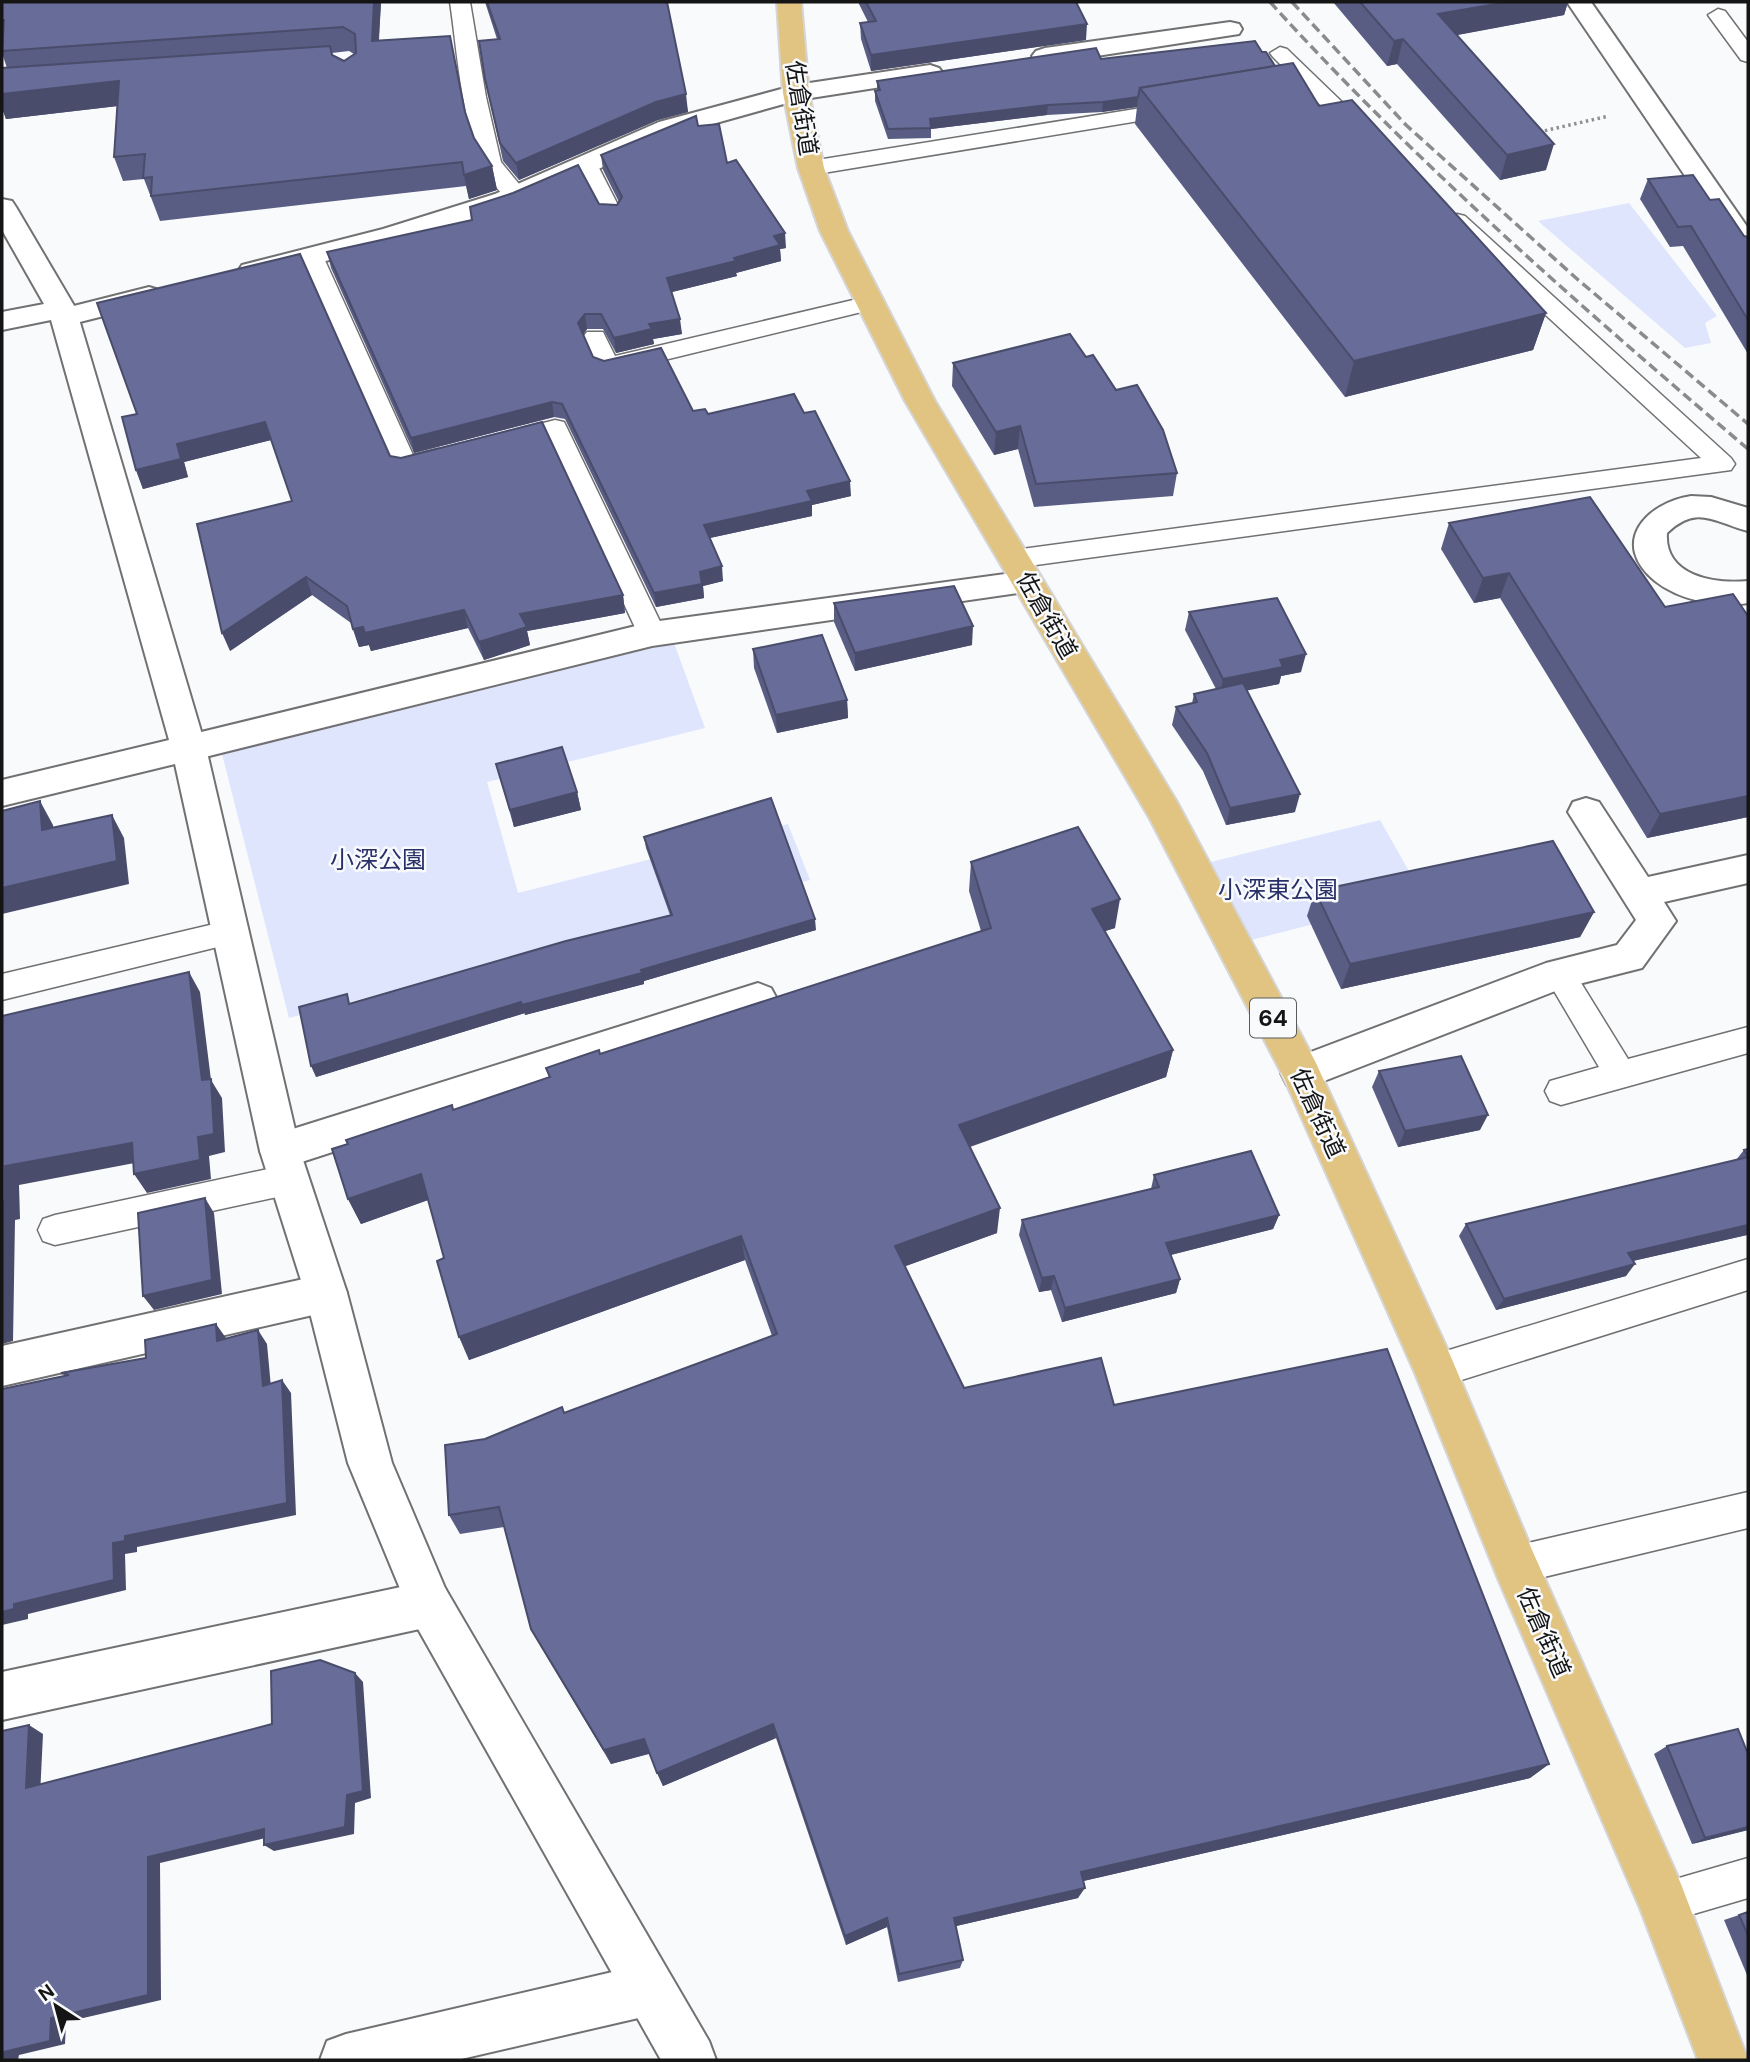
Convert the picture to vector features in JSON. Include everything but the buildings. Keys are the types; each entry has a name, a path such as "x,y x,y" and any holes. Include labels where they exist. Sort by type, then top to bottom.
{"main road":[{"name":"佐倉街道","path":"789,2 796,93 811,168 834,231 920,401 1164,812 1301,1073 1436,1371 1515,1565 1663,1902 1724,2060"}],"street":[{"path":"1579,2 1748,248"},
{"path":"1027,59 1230,29"},
{"path":"221,278 404,232 517,195 668,128 796,93 959,69"},
{"path":"2,207 63,313 189,748 286,1165 326,1293 370,1463 429,1604 647,1990 690,2060"},
{"path":"2,321 63,313 169,291"},
{"path":"1748,520 1728,511 1705,507 1674,510 1651,529 1651,552 1660,566 1687,585 1716,594 1748,592"},
{"path":"2,793 652,634 1021,570"},
{"path":"1301,1073 1559,974 1629,957 1657,920 1586,812"},
{"path":"1639,893 1748,869"},
{"path":"286,1165 758,999"},
{"path":"2,1366 326,1293"},
{"path":"2,1696 429,1604"},
{"path":"346,2060 647,1990"}],"lane":[{"path":"460,2 475,97 491,164 500,172 506,187 517,195"},
{"path":"1718,15 1748,56"},
{"path":"1280,53 1374,145"},
{"path":"811,168 1198,104"},
{"path":"586,164 611,213"},
{"path":"1021,570 1722,464 1443,208"},
{"path":"312,256 404,466 555,428 652,634"},
{"path":"595,337 607,366 870,303"},
{"path":"2,987 231,932"},
{"path":"1559,974 1621,1075"},
{"path":"1561,1091 1748,1040"},
{"path":"55,1230 286,1165"},
{"path":"1436,1371 1748,1274"},
{"path":"1515,1565 1748,1510"},
{"path":"1663,1902 1748,1878"}],"path":[{"path":"1533,134 1650,106"}],"green space":[{"path":"1629,203 1717,316 1705,323 1711,343 1685,348 1538,221"},
{"name":"小深公園","path":"674,643 705,728 487,782 518,893 788,824 810,880 289,1018 221,750"},
{"name":"小深東公園","path":"1380,820 1423,896 1251,940 1211,862"}],"railway":[{"path":"1270,2 1383,120 1442,177 1562,288 1748,449"},
{"path":"1292,2 1406,125 1576,278 1748,424"}]}
